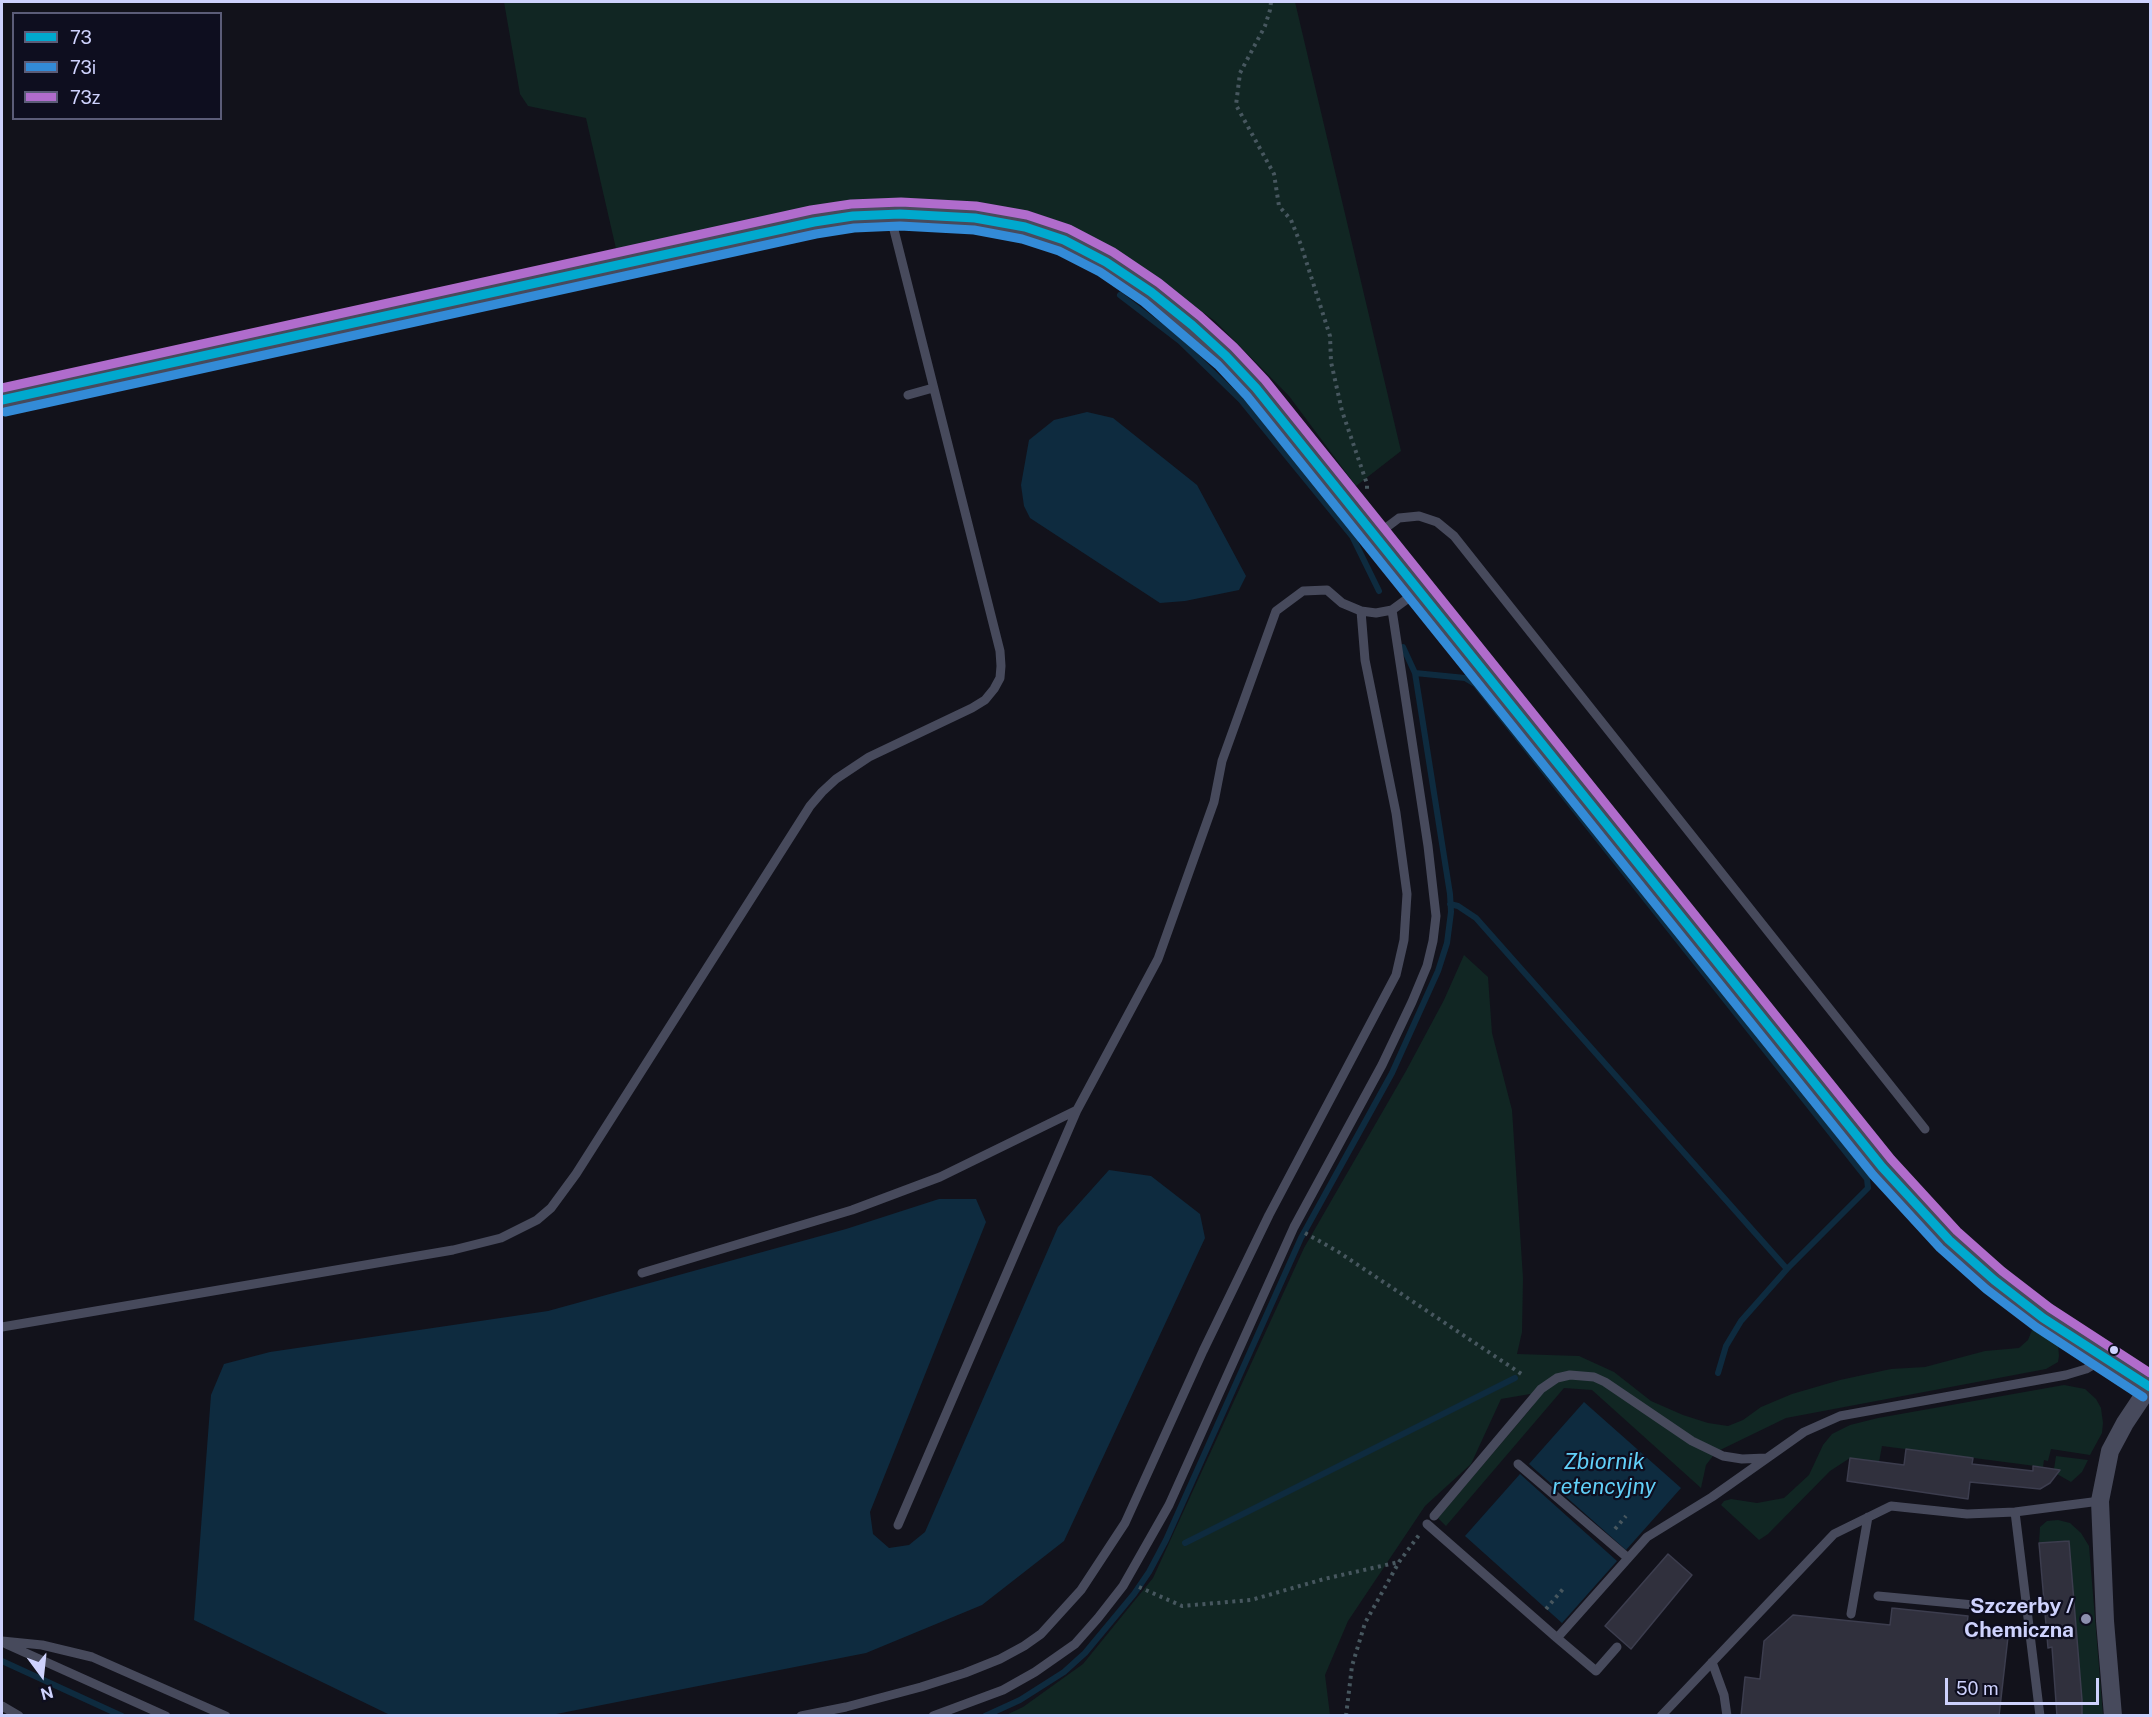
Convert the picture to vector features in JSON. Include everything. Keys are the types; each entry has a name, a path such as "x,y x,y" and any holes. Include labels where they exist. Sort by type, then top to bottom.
{"street":[{"path":"2,400 814,222 853,216 890,214 964,217 1024,227 1064,240 1106,262 1151,292 1192,325 1256,388 1904,1192 1949,1240 1994,1280 2043,1318 2150,1387 2125,1423 2110,1451 2100,1501 2105,1621 2113,1716"}],"lane":[{"path":"2,1327 453,1250 512,1233 537,1220 551,1208 576,1174 810,807 822,792 836,779 869,757 985,700 994,689 1000,678 1002,666 1000,651 890,214"},
{"path":"908,395 933,388"},
{"path":"1372,531 1399,518 1419,516 1437,522 1454,536 1925,1129"},
{"path":"898,1525 1077,1110 1158,959 1214,802 1222,761 1276,611 1304,591 1327,590 1342,603 1376,613 1392,610 1419,591"},
{"path":"801,1716 846,1707 921,1687 1000,1659 1024,1646 1041,1634 1082,1590 1125,1522 1203,1351 1269,1215 1396,975 1407,917 1406,884 1396,813 1365,660 1361,610"},
{"path":"933,1716 1003,1690 1035,1672 1075,1644 1128,1578 1168,1505 1294,1227 1382,1065 1427,966 1436,916 1434,891 1392,610"},
{"path":"642,1273 852,1210 918,1185 1000,1149 1077,1110"},
{"path":"1557,1638 1647,1537 1712,1497 1804,1432 1840,1416 2066,1375 2086,1369 2105,1358"},
{"path":"1434,1515 1541,1389 1557,1378 1569,1375 1594,1377 1605,1382 1692,1441 1723,1456 1742,1459 1766,1458"},
{"path":"1518,1464 1628,1558"},
{"path":"1661,1716 1834,1534 1891,1506 1967,1514 2015,1512 2100,1501"},
{"path":"2015,1512 2040,1716"},
{"path":"1851,1614 1868,1518"},
{"path":"1427,1524 1596,1671 1617,1647"},
{"path":"1878,1596 2027,1610"},
{"path":"2,1641 166,1716"},
{"path":"2,1641 42,1645 92,1657 226,1716"},
{"path":"1712,1662 1724,1695 1727,1716"},
{"path":"2,1706 19,1716"}],"path":[{"path":"1271,2 1265,26 1240,73 1236,105 1274,174 1279,206 1291,220 1301,245 1330,336 1331,362 1342,411 1367,484 1372,531"},
{"path":"1307,1234 1337,1251 1523,1375"},
{"path":"1347,1716 1352,1666 1365,1623 1399,1562 1427,1524"},
{"path":"1128,1578 1142,1588 1182,1606 1251,1600 1324,1579 1399,1562"},
{"path":"1536,1620 1563,1589"}],"green space":[{"path":"504,2 1295,2 1401,451 1356,486 1289,396 1215,321 1128,258 1058,223 990,207 922,201 861,204 805,212 617,253 586,118 528,106 520,94"},
{"path":"1464,955 1488,977 1492,1033 1512,1110 1523,1278 1522,1332 1517,1354 1579,1356 1614,1372 1651,1401 1683,1415 1708,1423 1728,1426 1743,1420 1761,1407 1792,1394 1840,1380 1891,1369 1925,1367 1985,1351 2019,1348 2028,1340 2034,1325 2058,1344 2058,1362 2046,1369 1786,1418 1716,1452 1706,1465 1701,1488 1592,1390 1564,1388 1446,1526 1438,1518 1532,1407 1536,1399 1530,1394 1501,1399 1471,1464 1425,1506 1348,1621 1325,1675 1330,1715 1004,1716 1023,1707 1083,1664 1153,1578 1304,1248 1406,1071 1444,1000"},
{"path":"2064,1385 2085,1389 2096,1399 2101,1408 2102,1433 2090,1455 2051,1449 2048,1461 2044,1460 2043,1467 1882,1446 1879,1462 1850,1458 1830,1471 1768,1534 1759,1540 1721,1505 1724,1501 1731,1499 1757,1503 1784,1498 1809,1475 1823,1445 1832,1434 1850,1425"},
{"path":"2056,1456 2088,1460 2082,1472 2071,1482 2057,1474 2057,1470 2054,1469"},
{"path":"2058,1520 2070,1523 2081,1533 2089,1546 2103,1715 2082,1715 2069,1541 2039,1543 2040,1527 2047,1521"}],"water":[{"path":"1087,412 1113,418 1197,485 1246,576 1239,590 1185,601 1160,603 1030,518 1024,506 1021,485 1029,440 1054,420"},
{"path":"1109,1170 1151,1176 1200,1214 1205,1238 1064,1541 982,1605 866,1653 546,1716 390,1715 194,1620 211,1395 224,1364 270,1352 548,1311 846,1229 939,1199 976,1199 986,1222 870,1512 873,1534 889,1548 909,1545 925,1532 1058,1227"},
{"name":"Zbiornik retencyjny","path":"1584,1402 1681,1488 1626,1550 1529,1464"},
{"name":"Zbiornik retencyjny","path":"1520,1474 1617,1561 1562,1623 1465,1536"}],"building":[{"path":"1906,1449 1973,1458 1972,1464 2033,1471 2033,1466 2060,1470 2050,1483 2040,1489 1970,1482 1968,1499 1847,1481 1850,1458 1904,1465"},
{"path":"2069,1541 2082,1716 2057,1716 2052,1647 2048,1648 2039,1543"},
{"path":"1668,1554 1692,1575 1631,1649 1605,1626"},
{"path":"1892,1608 1968,1616 1966,1633 2008,1637 1999,1716 1741,1716 1745,1677 1760,1679 1764,1641 1793,1615 1890,1625"}],"waterway":[{"path":"1120,295 1180,341 1241,400 1352,536 1379,591"},
{"path":"985,1716 1020,1700 1064,1672 1085,1653 1134,1594 1149,1572 1166,1540 1301,1238 1392,1073 1438,971 1447,943 1451,912 1450,894 1415,673 1403,647"},
{"path":"1415,673 1465,678 1475,684 1867,1179 1868,1188 1787,1269 1741,1321 1726,1346 1718,1373"},
{"path":"1450,904 1458,906 1476,918 1787,1269"},
{"path":"1185,1543 1515,1378"},
{"path":"2,1661 122,1716"}],"transit line":[{"name":"73z","path":"2,388 811,210 851,204 901,202 976,206 1027,215 1069,229 1113,252 1159,283 1234,347 1265,380 1891,1159 1957,1231 2002,1271 2050,1308 2150,1373"},
{"name":"73","path":"2,400 814,222 853,216 900,214 975,218 1025,227 1064,240 1106,262 1151,292 1226,356 1256,388 1882,1167 1949,1240 1994,1280 2043,1318 2150,1387"},
{"name":"73i","path":"5,412 816,234 854,228 900,226 974,230 1022,239 1059,251 1100,272 1144,302 1218,365 1247,396 1873,1175 1940,1248 1986,1289 2036,1327 2143,1397"}],"place":[{"name":"Szczerby / Chemiczna","path":"2086,1619"}]}
